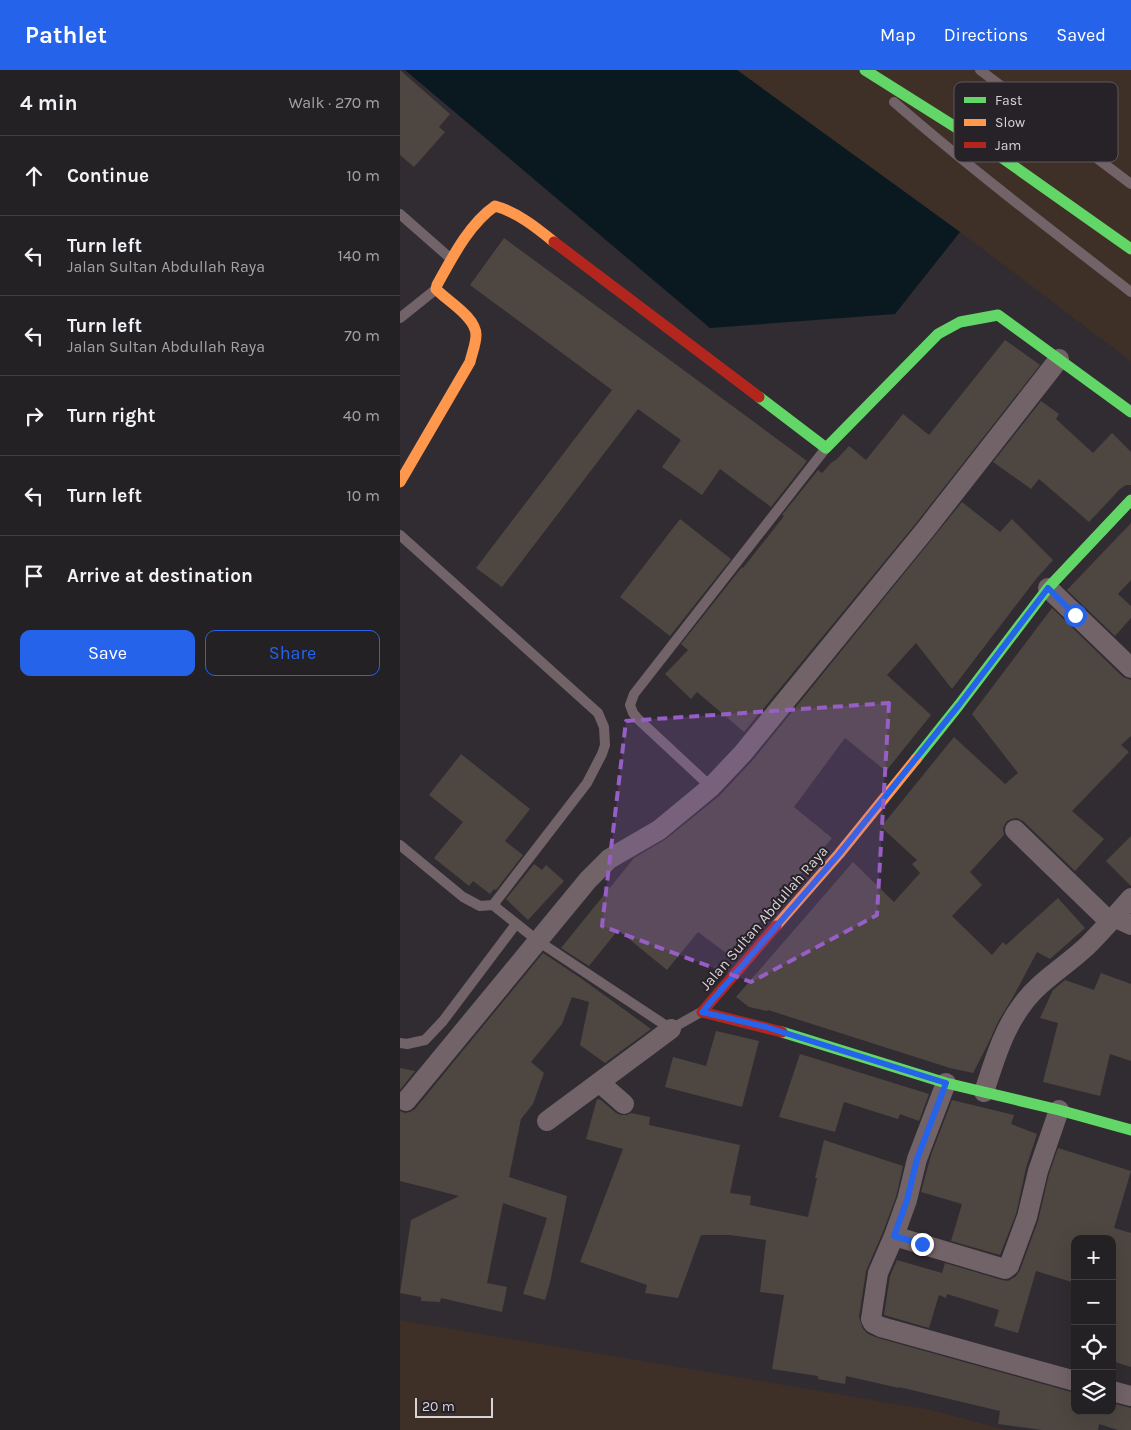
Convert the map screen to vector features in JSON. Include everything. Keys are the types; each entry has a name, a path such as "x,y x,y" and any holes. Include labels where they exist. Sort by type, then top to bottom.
{"main road":[{"path":"865,70 954,125"},
{"path":"1009,162 1131,249"},
{"path":"400,482 470,362 474,346 476,332 468,316 444,297 436,289 436,285 450,259 486,211 496,206 535,228 826,448 938,334 960,322 998,315 1131,412"},
{"name":"Jalan Sultan Abdullah Raya","path":"1131,500 1048,588 959,705 839,854 702,1012 766,1027 946,1083 1059,1110 1131,1130"}],"street":[{"path":"406,1101 588,880 609,859 659,830 711,787 743,754 914,544 1059,359"},
{"path":"1048,588 1131,668"},
{"path":"1015,830 1118,921"},
{"path":"984,1092 993,1062 1020,1006 1030,993 1118,921 1131,898"},
{"path":"548,1122 670,1029"},
{"path":"600,1083 624,1104"},
{"path":"946,1083 917,1159 907,1200 878,1273 871,1319 873,1323 881,1327 1071,1380"},
{"path":"894,1236 1005,1269 1009,1266 1027,1217 1038,1172 1059,1110"},
{"path":"1116,1392 1131,1396"}],"lane":[{"path":"856,70 954,152"},
{"path":"980,70 996,82"},
{"path":"966,162 1131,292"},
{"path":"1102,162 1131,184"},
{"path":"400,214 450,259"},
{"path":"400,318 436,289"},
{"path":"711,787 633,713 630,706 634,694 826,448"},
{"path":"400,535 598,713 604,727 605,745 587,783 493,905"},
{"path":"400,844 463,897 480,906 493,905 538,941 670,1029 702,1012"},
{"path":"400,1043 407,1044 425,1040 443,1021 516,924"}],"highlighted area":[{"path":"889,703 877,915 751,982 602,926 626,721"}],"shaded area":[{"path":"405,70 737,70 960,232 895,314 710,328"},
{"path":"737,70 1131,70 1131,361 960,232"},
{"path":"400,1320 931,1410 1006,1430 400,1430"}],"building":[{"path":"400,70 450,114 439,127 445,132 414,167 400,155"},
{"path":"504,238 807,461 771,507 720,469 702,495 662,467 681,440 638,409 502,587 476,568 612,390 470,285"},
{"path":"1005,340 1040,365 917,522 744,732 697,692 691,699 665,674 688,650 681,644 784,516 782,515 818,470 822,473 849,446 866,460 903,414 929,435"},
{"path":"1041,401 1059,414 1056,419 1093,453 1112,433 1131,452 1131,485 1126,485 1120,489 1089,522 1039,479 1031,489 993,462"},
{"path":"962,502 1000,532 1012,519 1053,560 1036,579 952,689 916,643 887,675 931,715 886,771 845,738 794,807 832,838 730,956 698,932 667,970 618,930 589,966 561,948 634,858 666,839 719,796 752,761"},
{"path":"680,519 731,559 670,636 620,597"},
{"path":"1131,523 1131,580 1118,594 1131,606 1131,618 1115,636 1067,590"},
{"path":"1052,608 1123,677 1131,680 1131,736 1121,745 1129,752 1072,811 1104,839 1075,871 1023,821 1017,818 1006,822 1003,828 1004,835 970,872 982,885 952,916 992,955 1003,942 1006,945 1058,898 1085,928 1050,959 1037,952 999,1020 973,1073 950,1068 768,1010 749,1007 736,997 853,862 894,902 920,873 912,864 917,860 881,827 954,737 1005,784 1018,773 972,714"},
{"path":"461,754 530,809 505,841 523,855 496,890 494,889 490,894 473,881 469,886 434,858 463,822 429,795"},
{"path":"1131,836 1131,886 1106,861"},
{"path":"534,864 542,870 546,865 564,881 528,920 506,899"},
{"path":"543,953 651,1029 605,1063 580,1045 589,1002 572,997 562,1024 531,1062 544,1073 533,1104 521,1119 509,1177 567,1196 545,1300 523,1294 547,1218 503,1203 487,1283 507,1287 502,1312 441,1298 440,1302 421,1301 421,1297 400,1293 411,1220 459,1196 400,1181 400,1111 405,1113 415,1109"},
{"path":"1101,973 1131,984 1131,1061 1110,1054 1100,1096 1043,1082 1058,1023 1040,1018 1053,990 1065,980 1094,990"},
{"path":"716,1031 759,1041 742,1107 665,1087 673,1057 706,1066"},
{"path":"800,1054 929,1094 919,1121 900,1114 898,1119 844,1102 835,1132 779,1117"},
{"path":"400,1068 415,1071 400,1090"},
{"path":"597,1099 621,1115 631,1113 650,1117 649,1125 740,1145 730,1193 751,1196 750,1205 808,1217 824,1140 903,1166 896,1197 866,1271 859,1317 863,1329 868,1334 878,1338 1071,1392 1071,1415 1116,1415 1116,1404 1131,1408 1131,1430 1118,1430 1099,1424 1098,1430 1042,1430 998,1424 1000,1411 846,1376 845,1384 818,1379 818,1376 772,1369 784,1295 760,1292 766,1240 730,1235 701,1235 678,1298 645,1293 647,1285 580,1262 623,1149 586,1139"},
{"path":"952,1100 1014,1115 1011,1124 1037,1134 1026,1168 1016,1214 1000,1255 951,1241 962,1204 921,1192 931,1155"},
{"path":"1058,1148 1131,1171 1114,1228 1131,1233 1131,1367 1116,1362 1116,1235 1071,1235 1071,1282 1036,1271 1018,1333 994,1326 999,1310 947,1294 946,1298 939,1295 929,1328 884,1315 890,1276 897,1260 942,1273 945,1263 1002,1280 1008,1281 1016,1276 1038,1221 1049,1174"}],"traffic: fast":[{"path":"865,70 954,126"},
{"path":"1008,162 1131,249"},
{"path":"759,397 826,448 938,334 960,322 998,315 1131,412"},
{"path":"916,759 1048,588 1131,500"},
{"path":"782,1032 946,1083 1059,1110 1131,1130"}],"traffic: slow":[{"path":"400,482 470,362 475,345 475,328 471,322 436,289 462,242 477,222 495,206 519,216 554,242"},
{"path":"776,926 839,854 916,759"}],"traffic: jam":[{"path":"554,242 759,397"},
{"path":"776,926 702,1012 782,1032"}],"route":[{"path":"922,1244 894,1236 907,1200 917,1159 946,1083 766,1027 702,1012 839,854 959,705 1048,588 1075,615"}]}
